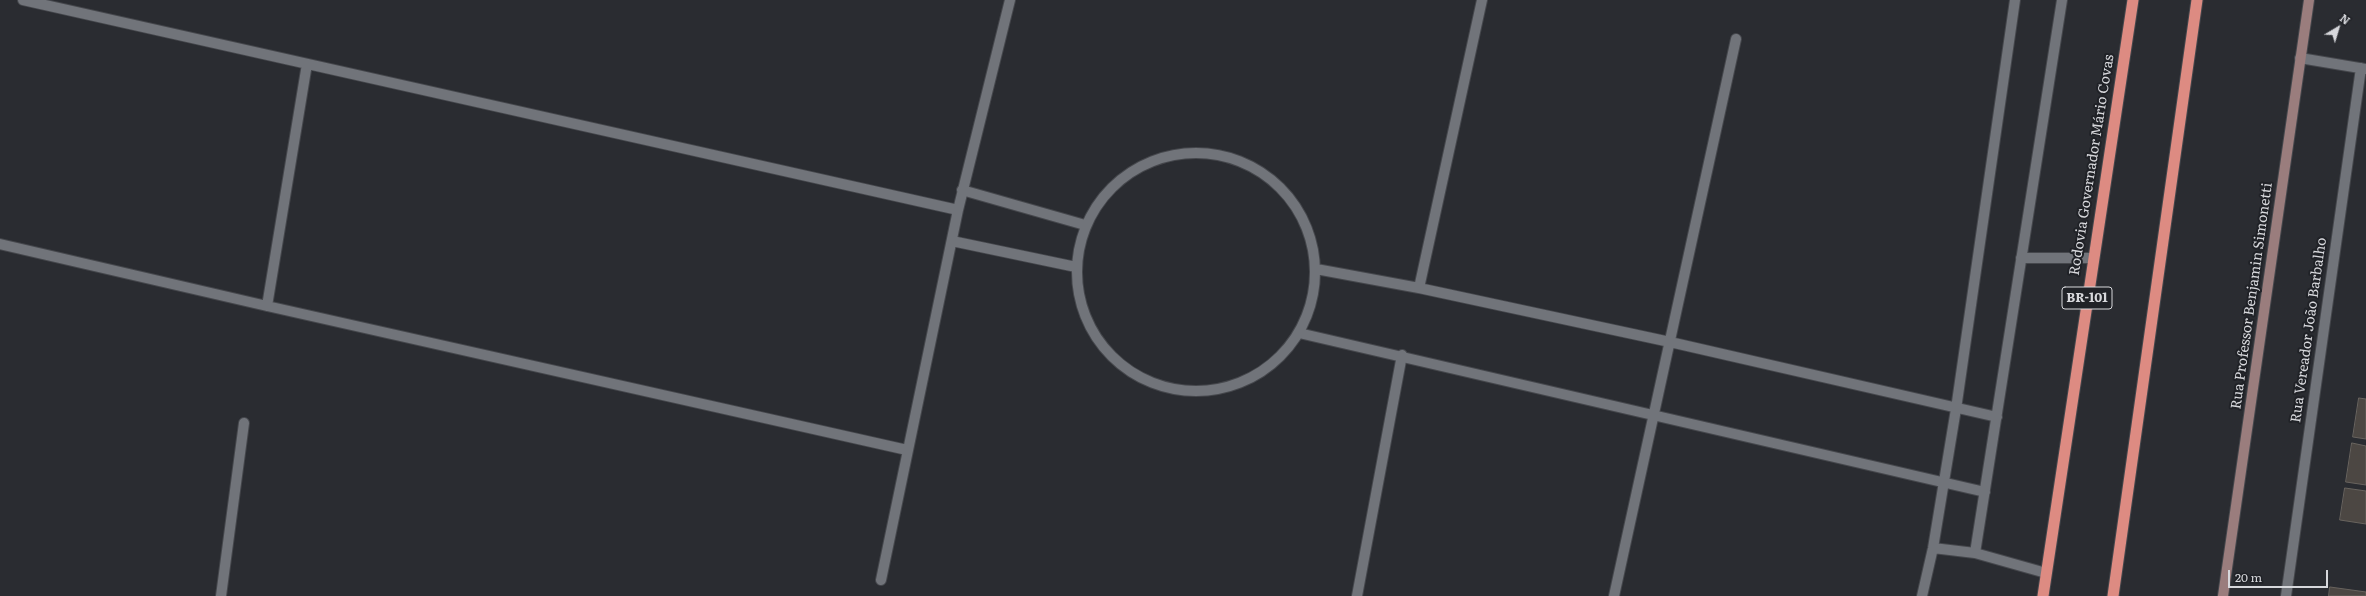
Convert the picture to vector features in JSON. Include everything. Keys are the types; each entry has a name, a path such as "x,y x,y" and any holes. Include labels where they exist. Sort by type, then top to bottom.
{"highway":[{"name":"Rodovia Governador Mário Covas","path":"2043,596 2133,0"},
{"path":"2113,596 2197,0"}],"main road":[{"name":"Rua Professor Benjamin Simonetti","path":"2223,596 2309,0"}],"street":[{"path":"22,0 958,210"},
{"path":"881,580 962,190 1010,0"},
{"path":"1418,288 1482,0"},
{"path":"1922,596 1933,548 1956,409 2015,0"},
{"path":"1976,554 2062,0"},
{"path":"1614,596 1736,39"},
{"path":"2300,58 2363,68"},
{"path":"267,306 307,64"},
{"name":"Rua Vereador João Barbalho","path":"2286,596 2363,68"},
{"path":"1197,152 1233,159 1266,175 1292,201 1309,233 1316,269 1312,302 1299,333 1274,364 1240,383 1201,392 1163,387 1127,369 1099,341 1081,306 1076,267 1085,225 1101,198 1128,174 1161,157 1197,152"},
{"path":"962,190 1085,225"},
{"path":"952,241 1076,267"},
{"path":"0,244 267,306 908,450"},
{"path":"2021,258 2093,258"},
{"path":"1316,269 1418,288 1670,342 1956,409 1997,417"},
{"path":"1299,333 1402,355 1944,484 1985,492"},
{"path":"1357,596 1402,355"},
{"path":"221,596 244,423"},
{"path":"1933,548 1976,554 2046,574"}],"building":[{"path":"2359,398 2366,399 2366,439 2353,437"},
{"path":"2352,443 2366,446 2366,485 2346,482"},
{"path":"2345,488 2366,491 2366,524 2340,520"},
{"path":"2330,587 2366,592 2366,596 2329,596"}]}
